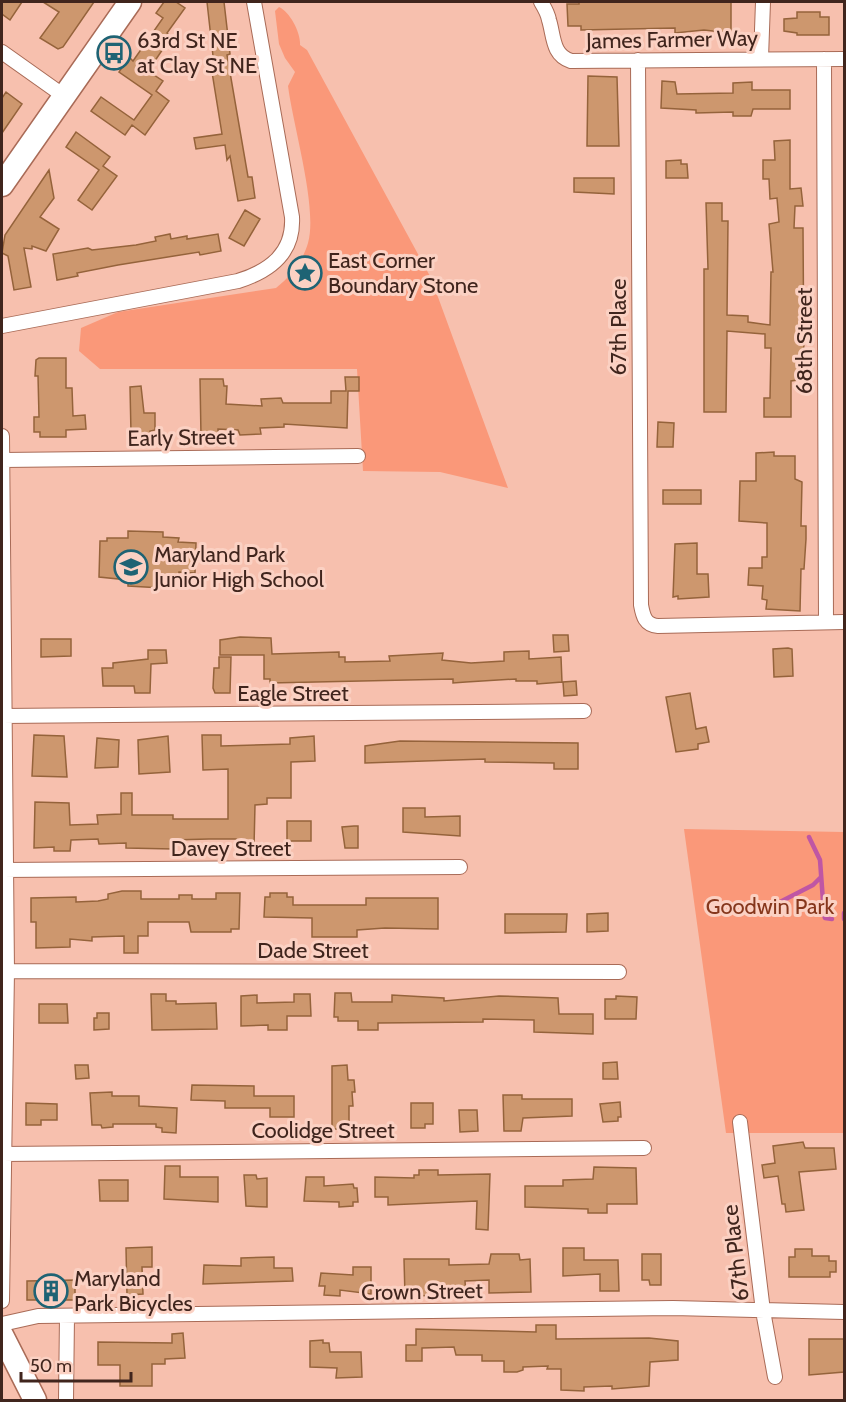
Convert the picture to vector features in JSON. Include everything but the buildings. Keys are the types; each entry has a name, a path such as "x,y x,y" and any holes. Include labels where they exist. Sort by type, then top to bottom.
{"main road":[{"path":"2,185 129,4"},
{"path":"2,1335 35,1401"}],"street":[{"path":"2,326 238,281 256,275 274,264 285,251 292,229 254,2"},
{"name":"James Farmer Way","path":"541,2 549,19 551,36 557,50 565,59 844,58"},
{"path":"761,58 763,2"},
{"path":"2,52 64,96"},
{"name":"68th Street","path":"824,59 826,622"},
{"name":"67th Place","path":"638,60 641,594 644,618 654,626 844,622"},
{"path":"2,436 4,870 7,971 2,1301"},
{"name":"Early Street","path":"3,460 358,456"},
{"name":"Eagle Street","path":"4,716 584,711"},
{"name":"Davey Street","path":"4,870 460,867"},
{"name":"Dade Street","path":"7,971 619,972"},
{"name":"67th Place","path":"740,1122 763,1311 775,1377"},
{"name":"Coolidge Street","path":"3,1154 644,1148"},
{"name":"Crown Street","path":"2,1324 38,1316 673,1308 844,1312"},
{"path":"66,1401 67,1316"}],"green space":[{"path":"279,7 294,23 300,45 307,50 431,278 508,488 440,472 363,471 357,369 100,369 79,351 81,328 118,312 276,288 291,274 306,250 310,228 310,209 288,86 295,72 279,44 275,11"},
{"name":"Goodwin Park","path":"684,829 844,832 844,1133 726,1133"}],"waterway":[{"path":"809,837 820,860 824,915 825,918 832,919"},
{"path":"778,903 813,885 821,877"},
{"path":"844,913 844,919"}],"place":[{"name":"63rd St NE at Clay St NE","path":"114,53"},
{"name":"East Corner Boundary Stone","path":"305,273"},
{"name":"Maryland Park Junior High School","path":"131,567"},
{"name":"Maryland Park Bicycles","path":"51,1291"}]}
